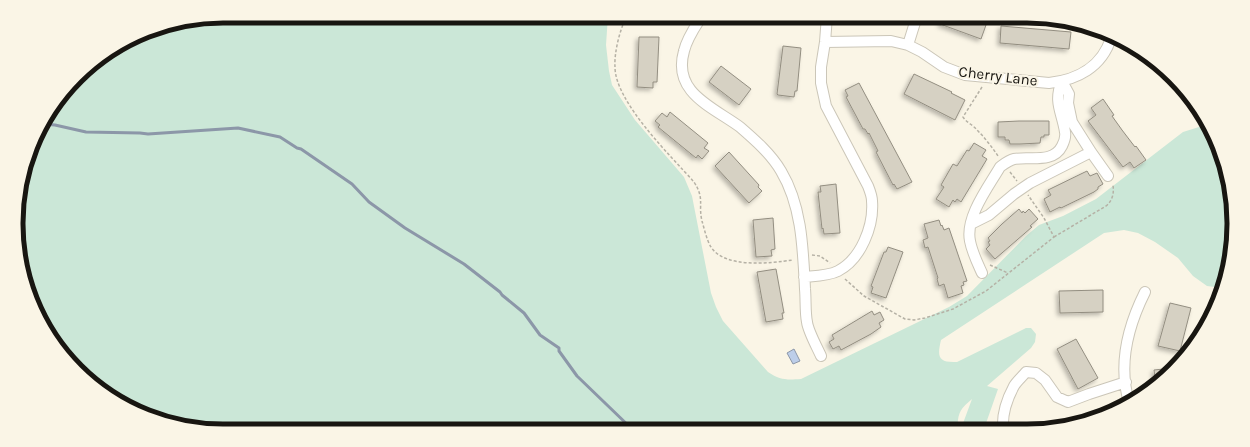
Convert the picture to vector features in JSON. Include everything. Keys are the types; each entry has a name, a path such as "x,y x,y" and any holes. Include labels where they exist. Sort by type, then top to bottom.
{"street":[{"path":"698,23 689,37 683,52 682,68 686,82 694,96 738,126 756,141 770,155 781,170 791,191 797,210 807,324 822,356"},
{"path":"804,277 830,274 838,271 846,265 857,254 865,239 872,219 872,200 868,186 826,106 821,83 821,67 826,23"},
{"path":"908,45 915,23"},
{"name":"Cherry Lane","path":"825,42 891,41 908,45 922,52 944,67 965,75 1049,82 1062,81 1079,75 1097,62 1110,42"},
{"path":"1062,81 1069,94 1068,103 1072,122 1108,176"},
{"path":"982,273 975,259 969,240 971,224 976,207 1000,167 1004,164 1013,159 1044,158 1054,155 1060,149 1066,134 1059,112 1058,91 1062,81"},
{"path":"971,224 988,215 1022,187 1091,152"},
{"path":"1128,396 1125,360 1128,337 1132,319 1145,292"},
{"path":"1003,424 1007,402 1014,386 1026,372 1036,373 1045,380 1057,397 1068,402 1126,382"}],"path":[{"path":"625,23 617,48 614,67 621,92 654,137 694,182 699,190 702,219 710,246 716,254 727,259 743,262 792,260 813,255 820,256 826,259 864,296 904,318 914,320 925,318 953,309 986,291 1054,237 1099,211 1110,202 1114,192 1108,176"},
{"path":"984,76 982,88 963,117 985,138 1044,218 1054,237"},
{"path":"975,259 1008,273"}],"green space":[{"path":"210,23 608,23 606,45 612,85 635,120 684,177 692,196 711,293 723,321 768,372 776,377 787,379 801,379 949,307 967,296 1026,236 1039,225 1063,216 1096,199 1183,132 1202,127 1212,147 1223,184 1227,210 1227,237 1223,263 1216,287 1207,286 1193,276 1178,258 1155,242 1138,233 1124,230 1104,233 941,340 939,351 940,358 946,361 957,362 1026,328 1031,328 1036,334 1035,342 1031,348 987,386 998,389 986,424 963,424 972,399 960,412 958,424 210,424 184,420 159,413 147,409 123,397 101,383 64,346 50,324 38,300 30,275 23,237 23,210 27,184 34,159 38,147 50,123 64,101 101,64 123,50 147,38 184,27"}],"water":[{"path":"794,349 800,361 793,364 787,353"}],"building":[{"path":"981,23 986,25 981,39 940,24"},
{"path":"1001,26 1071,32 1069,49 1000,43"},
{"path":"639,37 659,37 657,82 653,82 653,88 637,87"},
{"path":"783,46 801,48 797,91 795,91 794,97 777,94"},
{"path":"721,66 751,89 739,105 709,82"},
{"path":"914,74 952,92 951,93 965,100 955,120 904,94"},
{"path":"859,83 912,182 897,189 894,184 893,185 876,152 878,151 869,133 868,134 865,129 863,129 846,97 848,96 845,90"},
{"path":"1103,99 1114,115 1112,116 1146,160 1134,168 1130,162 1123,167 1088,121 1096,115 1091,108"},
{"path":"670,112 708,143 704,148 709,151 702,159 698,155 696,158 658,127 660,125 655,121 662,113 667,117"},
{"path":"1049,121 1049,135 1044,135 1044,137 1041,137 1040,143 1020,144 1010,144 1009,140 1005,140 1005,137 998,137 998,122"},
{"path":"974,143 986,150 982,156 987,159 961,202 957,199 955,202 953,200 949,207 936,199 944,187 941,185 953,164 957,166 967,150 969,151"},
{"path":"729,152 759,185 758,187 762,191 749,203 715,166"},
{"path":"1087,171 1090,176 1097,173 1103,184 1094,192 1050,212 1044,199 1051,195 1048,190"},
{"path":"836,184 840,233 824,234 823,228 822,229 818,192 821,192 820,186"},
{"path":"1019,209 1022,213 1023,211 1025,213 1029,209 1038,219 1030,226 1032,227 995,259 986,249 990,245 988,238"},
{"path":"773,218 775,249 771,250 772,256 756,257 753,220"},
{"path":"939,220 944,230 949,228 967,281 963,282 964,285 961,286 963,293 948,298 944,284 939,286 938,278 928,247 925,248 923,240 928,238 924,224"},
{"path":"888,247 903,252 886,298 871,293 873,287 871,286 884,252 886,252"},
{"path":"776,269 784,313 782,313 783,319 766,322 757,272"},
{"path":"1103,290 1103,312 1060,313 1059,291"},
{"path":"1170,303 1191,308 1180,351 1158,346"},
{"path":"872,311 874,315 880,312 884,320 879,323 881,327 841,350 839,346 833,349 829,342 834,339 832,335"},
{"path":"1076,339 1098,378 1078,389 1057,349"},
{"path":"1164,369 1155,378 1154,370"}],"waterway":[{"path":"49,125 86,132 148,134 238,128 280,137 301,149 352,184 369,202 405,228 464,264 500,292 524,313 540,335 559,348 559,351 577,376 627,424"}]}
